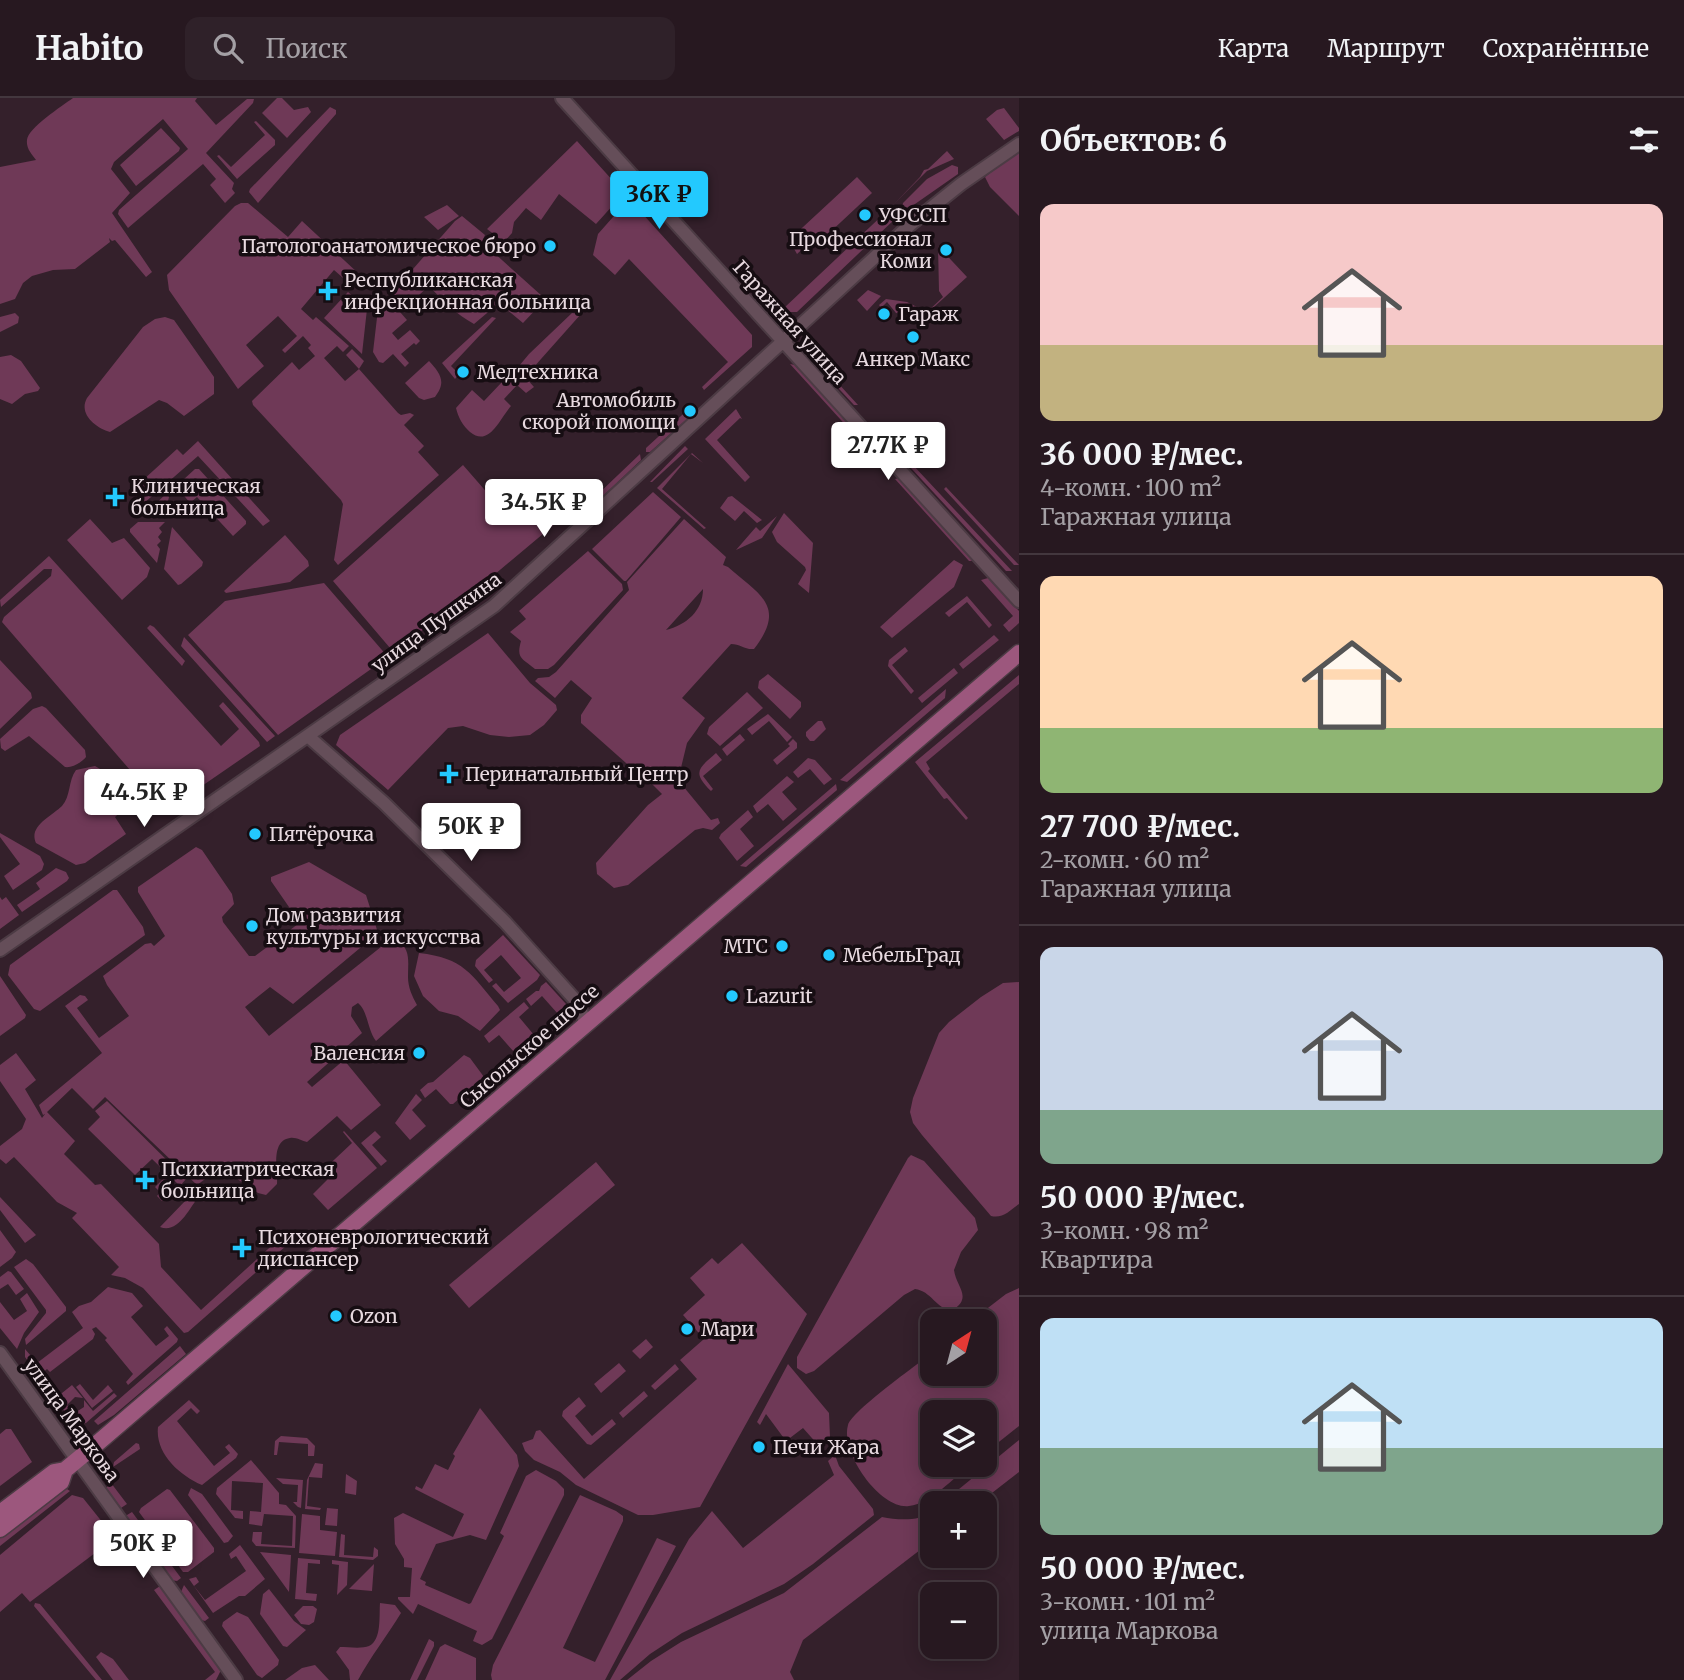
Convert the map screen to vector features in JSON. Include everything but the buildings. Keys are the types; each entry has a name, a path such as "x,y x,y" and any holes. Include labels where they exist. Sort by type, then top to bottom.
{"main road":[{"name":"Сысольское шоссе","path":"0,1513 54,1472 71,1465 1019,653"},
{"name":"Сысольское шоссе","path":"0,1529 61,1482 71,1465"}],"street":[{"name":"Гаражная улица","path":"562,98 1019,601"},
{"name":"улица Пушкина","path":"0,950 494,606 911,224 961,184 1019,144"},
{"path":"309,737 384,803 479,894 578,1003 586,1024"},
{"name":"улица Маркова","path":"0,1353 71,1465 236,1680"}],"shaded area":[{"path":"73,98 197,98 195,101 216,125 247,99 254,99 206,153 234,183 232,189 235,193 225,203 210,185 216,179 203,164 128,228 118,214 119,210 188,149 163,119 114,162 111,169 130,193 112,213 152,272 146,277 115,240 109,238 110,242 75,269 53,270 32,276 23,283 15,299 0,304 0,167 36,160 27,146 29,135"},
{"path":"277,98 282,98 294,110 308,107 311,112 287,138 262,113"},
{"path":"330,107 336,110 336,114 258,203 249,192 250,189"},
{"path":"1004,108 1019,131 1004,140 986,119"},
{"path":"254,122 275,140 275,145 237,179 217,156 231,167 265,135"},
{"path":"161,128 180,148 179,151 136,186 120,165"},
{"path":"577,141 624,193 596,224 559,194 541,220 526,208 514,222 512,233 504,242 487,229"},
{"path":"1019,150 1019,216 990,187 985,177"},
{"path":"947,151 954,159 927,171 894,204 924,170"},
{"path":"952,165 958,167 958,174 905,211 902,208 903,203 927,179"},
{"path":"857,177 872,193 826,236 821,232 797,254 789,240"},
{"path":"628,200 752,335 752,347 704,390 702,387 728,362 629,259 615,275 593,255 598,234"},
{"path":"241,203 248,203 288,237 302,221 359,274 350,284 334,270 301,309 313,320 316,317 349,346 343,352 337,346 324,358 345,381 359,369 398,413 414,415 404,425 424,446 418,452 439,475 338,565 334,560 343,504 341,500 252,401 292,362 299,370 315,356 308,348 311,345 303,336 285,353 282,350 297,336 278,316 246,345 264,366 238,389 169,290 167,275"},
{"path":"447,205 459,216 438,230 424,217"},
{"path":"888,210 896,218 797,312 789,312 784,308"},
{"path":"462,216 485,235 482,242 542,296 541,304 523,323 499,303 474,324 444,302 429,286 400,312 407,320 392,333 398,340 410,330 420,341 401,354 409,363 405,367 393,354 383,363 379,362 373,352 378,309"},
{"path":"938,246 967,277 923,317 896,313 887,302 881,308 879,305 886,299 907,302 927,312 943,297 939,291"},
{"path":"868,290 881,296 867,311 857,300"},
{"path":"348,292 367,309 362,354 324,318"},
{"path":"15,313 19,317 18,323 0,332 0,317"},
{"path":"572,313 581,314 525,377 534,387 526,393 517,385 504,399 511,406 494,430 483,436 470,432 461,421 456,408 472,390 484,401 502,382 504,384 529,354"},
{"path":"165,317 174,320 214,377 214,394 184,416 159,400 110,432 99,427 87,415 87,398 143,327 155,319"},
{"path":"492,317 496,318 451,366 459,374 455,379 442,363"},
{"path":"805,347 858,405 854,405 802,349"},
{"path":"352,349 364,361 359,369 346,355"},
{"path":"11,355 21,361 40,388 25,394 12,404 0,399 0,357"},
{"path":"429,361 441,378 441,387 435,397 424,400 405,383"},
{"path":"790,364 795,365 891,469 891,475"},
{"path":"693,405 695,412 650,452 646,452 646,448"},
{"path":"736,409 742,419 717,440 750,477 745,482 705,439"},
{"path":"198,441 270,521 263,526 198,456 143,504 131,491 177,449 183,455"},
{"path":"685,446 688,449 650,482"},
{"path":"640,454 641,460 603,496 596,496"},
{"path":"691,454 662,489 706,528 704,529 657,488"},
{"path":"912,464 1012,571 1006,571 911,468"},
{"path":"463,465 497,504 528,479 562,518 482,585 395,651 333,581"},
{"path":"195,469 199,469 246,521 233,536 197,497 190,503 181,492 183,480"},
{"path":"899,478 972,561 969,561 895,479"},
{"path":"946,487 1019,565 1014,565 944,489"},
{"path":"171,489 166,509 168,516 143,516"},
{"path":"653,492 681,517 624,581 592,549"},
{"path":"732,496 762,520 757,523 744,511 735,521 720,508 728,497"},
{"path":"784,513 813,543 809,593 798,584 805,567 777,542 772,532"},
{"path":"777,516 762,538 736,550 756,527 760,531"},
{"path":"90,519 112,543 124,538 150,568 147,577 122,600 67,540"},
{"path":"684,519 726,557 723,565 759,594 769,612 764,634 754,649 731,644 682,698 705,718 687,743 678,780 711,820 718,818 720,823 712,830 695,830 628,885 614,888 597,874 596,863 648,805 662,794 639,771 635,771 581,723 581,715 592,698 571,680 555,698 535,681 556,672 629,590 627,582","holes":["703,589 692,616 680,625 666,630"]},
{"path":"138,522 165,522 159,528 162,532 158,537 161,541 157,545 160,549 157,563 130,532"},
{"path":"172,527 203,562 202,566 178,585 164,569"},
{"path":"285,535 308,561 309,566 290,582 226,593 224,591"},
{"path":"588,551 622,584 623,590 554,665 548,669 535,669 521,658 521,641 510,632 526,619 519,611"},
{"path":"49,556 221,746 239,729 219,706 223,702 260,746 170,808 162,807 2,622 4,617 51,576 52,569 44,569 1,607 0,600"},
{"path":"954,560 963,565 954,587 892,638 880,627"},
{"path":"988,578 1019,611 1019,623 1009,632 1003,625 1013,616 981,580"},
{"path":"324,583 388,657 278,735 188,635 225,601"},
{"path":"967,596 992,625 989,628 967,602 949,617 945,613"},
{"path":"150,625 185,661 182,666 147,628"},
{"path":"488,633 530,683 556,705 557,710 544,725 530,735 509,737 490,735 463,726 448,728 388,790 336,745 340,735"},
{"path":"994,635 999,640 963,669 959,664"},
{"path":"184,637 275,736 267,742 181,646"},
{"path":"905,647 908,651 892,665 914,691 911,694 888,666 889,660"},
{"path":"0,660 31,693 32,698 0,729"},
{"path":"954,668 958,673 922,703 918,698"},
{"path":"768,674 801,702 801,707 790,719 758,688 759,681"},
{"path":"1019,675 1019,684 926,762 930,769 928,771 968,818 966,820 947,798 944,799 915,762"},
{"path":"946,689 945,698 847,782 840,780"},
{"path":"747,692 763,708 720,746 707,734 709,727"},
{"path":"42,706 85,750 86,757 79,763 65,767 29,736 5,751 1,748 0,739 33,709"},
{"path":"768,714 792,737 787,742 769,721 752,735 747,729"},
{"path":"818,721 822,721 826,729 814,741 810,741 806,732"},
{"path":"740,734 745,740 727,756 722,749"},
{"path":"793,739 797,748 777,765 773,760 790,746 788,744"},
{"path":"716,753 722,760 703,776 713,789 711,791 699,775 701,767"},
{"path":"808,758 815,760 832,779 824,785 810,769 798,778 793,772"},
{"path":"95,766 107,773 129,800 129,804 115,817 126,834 85,863 76,865 36,843 35,831 65,802 76,770"},
{"path":"787,776 794,782 782,792 797,809 783,821 768,804 757,813 753,806"},
{"path":"836,784 837,790 746,867 740,866"},
{"path":"748,810 753,817 740,829 754,846 737,861 719,838"},
{"path":"0,833 40,856 44,864 42,870 13,890 4,876 20,864 0,837"},
{"path":"196,847 202,850 232,894 234,904 222,917 223,922 249,956 255,956 298,924 271,877 309,862 366,895 378,933 293,1004 270,987 245,1007 269,1036 391,939 397,939 407,952 409,984 417,1005 376,1041 361,1006 358,1003 352,1007 351,1016 362,1033 307,1082 312,1087 344,1060 381,1105 351,1130 337,1116 307,1142 292,1138 284,1140 277,1150 277,1184 266,1195 258,1193 219,1169 197,1185 105,1097 93,1109 72,1088 47,1112 75,1141 64,1154 95,1185 101,1184 159,1244 161,1267 201,1310 289,1230 295,1238 184,1333 143,1288 125,1278 111,1275 119,1267 72,1218 77,1213 57,1202 14,1157 6,1164 0,1159 0,1146 22,1129 26,1119 0,1081 0,1065 16,1053 36,1080 25,1089 42,1118 45,1114 43,1115 39,1105 102,1053 65,1006 80,995 85,996 88,1000 77,1008 99,1038 129,1016 103,976 145,944 151,943 154,946 165,936 138,892 138,887"},
{"path":"56,868 66,872 69,878 67,881 22,912 17,905 40,889 36,883"},
{"path":"113,890 117,890 143,927 145,935 40,1011 34,1009 8,975 10,965"},
{"path":"0,897 2,900 6,897 19,915 0,929"},
{"path":"503,935 540,975 508,1003 492,986 496,983 504,992 521,978 501,955 484,970 493,980 489,983 475,966 476,960"},
{"path":"419,953 447,959 465,969 500,1010 480,1031 458,1016 439,1011 423,996 414,976"},
{"path":"0,976 26,1015 0,1036"},
{"path":"546,982 566,1004 558,1014 542,996 531,1006 526,999 539,991"},
{"path":"1019,982 1019,1204 995,1217 991,1216 922,1135 913,1123 910,1112 939,1033 981,997 1003,983"},
{"path":"524,1002 529,1008 519,1017 534,1035 514,1052 499,1035 489,1043 484,1036"},
{"path":"464,1055 470,1058 484,1077 453,1104 436,1089 425,1098 420,1090"},
{"path":"416,1094 422,1100 412,1110 426,1126 410,1140 395,1123"},
{"path":"107,1101 186,1179 180,1186 152,1159 135,1175 88,1129 100,1117 95,1111"},
{"path":"344,1131 377,1168 328,1210 313,1194 332,1175 329,1172 322,1180 318,1175 352,1143"},
{"path":"375,1131 381,1137 372,1145 387,1161 381,1166 361,1143"},
{"path":"911,1155 924,1161 975,1218 978,1230 961,1252 954,1270 962,1292 961,1302 954,1309 946,1309 921,1290 915,1289 904,1295 814,1371 806,1374 797,1368 797,1357"},
{"path":"596,1162 615,1185 469,1308 449,1285"},
{"path":"166,1176 176,1186 162,1201 157,1196 160,1192 155,1187"},
{"path":"193,1190 199,1196 178,1224 160,1227 187,1199 187,1194"},
{"path":"0,1197 36,1235 25,1243 0,1210"},
{"path":"0,1230 16,1252 0,1267"},
{"path":"742,1243 807,1314 700,1507 638,1515 576,1485 560,1472 534,1460 525,1451 522,1443 533,1439 536,1431 540,1430 584,1479 697,1379 680,1360 704,1339 683,1315 705,1295 690,1278 712,1258 718,1264"},
{"path":"26,1259 33,1264 66,1307 66,1311 26,1345 25,1339 46,1310 14,1267"},
{"path":"8,1271 24,1289 16,1295 8,1284 0,1289 0,1277"},
{"path":"108,1287 132,1293 143,1306 131,1317 156,1346 169,1336 164,1329 167,1326 178,1339 177,1342 128,1385 126,1382 133,1374 96,1327 92,1329 95,1334 93,1339 50,1372 47,1369 39,1376 25,1357 25,1349 37,1363 83,1328 72,1312 91,1302"},
{"path":"1019,1288 1019,1426 997,1443 997,1400 920,1400 920,1477 956,1477 939,1491 920,1491 918,1504 898,1505 886,1499 865,1477 850,1450 847,1436 852,1418 920,1362 920,1386 998,1386 998,1309 987,1309"},
{"path":"27,1293 39,1312 24,1333 17,1349 0,1328 0,1302 14,1320 27,1311 20,1299"},
{"path":"646,1339 653,1347 640,1359 632,1351"},
{"path":"180,1346 186,1354 114,1415 98,1425 94,1421"},
{"path":"619,1363 626,1371 601,1393 594,1384"},
{"path":"675,1364 679,1369 655,1390 651,1386"},
{"path":"788,1364 829,1413 830,1437 819,1446 803,1428 786,1441 766,1414 760,1425 757,1422"},
{"path":"44,1381 57,1397 72,1385 83,1398 75,1397 67,1405 73,1414 84,1407 84,1400 93,1411 114,1393 117,1396 86,1423 76,1425 43,1385"},
{"path":"80,1384 93,1400 108,1385 113,1391 92,1408 76,1387"},
{"path":"644,1391 648,1396 623,1418 619,1413"},
{"path":"579,1397 586,1406 575,1416 592,1436 612,1419 616,1424 591,1445 587,1444 562,1416 563,1411"},
{"path":"189,1400 200,1411 197,1414 191,1408 177,1421 214,1466 230,1453 225,1447 229,1444 238,1454 202,1485 170,1462 158,1437 158,1427"},
{"path":"480,1408 517,1455 519,1466 486,1540 470,1535 436,1544 420,1579 426,1582 425,1585 471,1603 504,1536 500,1533 526,1476 536,1470 556,1481 564,1489 564,1495 492,1639 482,1645 473,1641 477,1631 418,1604 413,1614 398,1599 410,1597 412,1568 404,1567 404,1559 395,1544 394,1518 403,1513 453,1537 464,1514 415,1489 416,1486 422,1489 435,1464 448,1470 455,1456 453,1454"},
{"path":"11,1429 32,1462 0,1486 0,1434"},
{"path":"281,1436 307,1438 315,1446 314,1456 308,1456 308,1444 279,1442 277,1455 274,1455 275,1441"},
{"path":"1019,1440 1019,1472 994,1491 957,1491 974,1477 997,1477 997,1458"},
{"path":"136,1443 140,1449 113,1467 114,1462"},
{"path":"835,1455 839,1466 873,1509 874,1515 784,1584 682,1633 650,1654 620,1680 610,1680 689,1539 712,1511 743,1548 834,1475 828,1461"},
{"path":"251,1460 279,1493 279,1504 286,1505 296,1516 295,1548 256,1546 252,1541 253,1532 262,1532 261,1544 292,1546 293,1516 264,1514 262,1526 249,1524 250,1511 261,1512 263,1483 232,1481 231,1510 243,1511 243,1519 235,1518 216,1494 217,1488"},
{"path":"315,1463 323,1464 322,1478 309,1477 307,1506 321,1508 320,1510 305,1509 307,1480"},
{"path":"346,1474 357,1481 356,1495 345,1493"},
{"path":"276,1478 303,1480 301,1508 293,1502 297,1502 298,1485 283,1484"},
{"path":"111,1483 127,1504 121,1508 106,1488"},
{"path":"191,1488 202,1494 233,1536 228,1542 224,1543 188,1495"},
{"path":"167,1489 214,1548 214,1552 188,1572 183,1572 139,1512"},
{"path":"61,1490 70,1491 0,1546 0,1537"},
{"path":"72,1495 83,1498 115,1538 30,1602 22,1593 0,1612 0,1555"},
{"path":"580,1495 616,1511 623,1516 623,1521 563,1648 595,1662 657,1538 676,1546 605,1680 492,1680 493,1665"},
{"path":"327,1508 338,1509 337,1526 325,1525"},
{"path":"132,1512 181,1578 177,1581 170,1580 127,1520 127,1515"},
{"path":"302,1514 320,1516 320,1530 337,1532 335,1556 299,1553"},
{"path":"882,1517 920,1517 920,1550 803,1640 790,1672 794,1680 627,1680 681,1642 784,1593"},
{"path":"341,1534 345,1535 344,1555 373,1557 374,1547 378,1550 378,1556 373,1560 339,1557"},
{"path":"240,1545 265,1579 245,1596 239,1596 213,1613 189,1579 196,1577 199,1582 194,1586 205,1600 246,1571 236,1556 231,1559 229,1554"},
{"path":"260,1552 291,1555 289,1592"},
{"path":"298,1558 320,1560 320,1564 308,1563 306,1593 317,1594 316,1601 295,1599"},
{"path":"332,1560 348,1562 347,1585 337,1595 339,1565 332,1564"},
{"path":"374,1564 372,1591 349,1589"},
{"path":"184,1585 209,1618 205,1621 201,1620 181,1592"},
{"path":"160,1586 222,1668 216,1680 205,1680 215,1672 154,1590"},
{"path":"269,1589 294,1621 306,1630 287,1647 283,1646 260,1614 263,1594"},
{"path":"35,1603 40,1604 102,1680 96,1680 34,1606"},
{"path":"380,1603 395,1605 401,1613 358,1680 350,1680 349,1670 336,1652 340,1647 363,1647 373,1643 379,1627"},
{"path":"303,1606 317,1609 314,1622 309,1625 301,1624 294,1615"},
{"path":"237,1612 248,1617 279,1660 278,1665 262,1678 257,1675 222,1626 223,1622"},
{"path":"429,1639 434,1642 434,1646 417,1680 410,1680"},
{"path":"445,1644 476,1658 476,1680 425,1680 440,1647"},
{"path":"101,1652 113,1659 129,1680 113,1680 96,1657"},
{"path":"315,1665 329,1680 285,1680 302,1668"}],"place":[{"name":"УФССП","path":"865,215"},
{"name":"Патологоанатомическое бюро","path":"550,246"},
{"name":"Профессионал Коми","path":"946,250"},
{"name":"Республиканская инфекционная больница","path":"328,291"},
{"name":"Гараж","path":"884,314"},
{"name":"Анкер Макс","path":"913,337"},
{"name":"Медтехника","path":"463,372"},
{"name":"Автомобиль скорой помощи","path":"690,411"},
{"name":"Клиническая больница","path":"115,497"},
{"name":"Перинатальный Центр","path":"449,774"},
{"name":"Пятёрочка","path":"255,834"},
{"name":"Дом развития культуры и искусства","path":"252,926"},
{"name":"МТС","path":"782,946"},
{"name":"МебельГрад","path":"829,955"},
{"name":"Lazurit","path":"732,996"},
{"name":"Валенсия","path":"419,1053"},
{"name":"Психиатрическая больница","path":"145,1180"},
{"name":"Психоневрологический диспансер","path":"242,1248"},
{"name":"Ozon","path":"336,1316"},
{"name":"Мари","path":"687,1329"},
{"name":"Печи Жара","path":"759,1447"}]}
